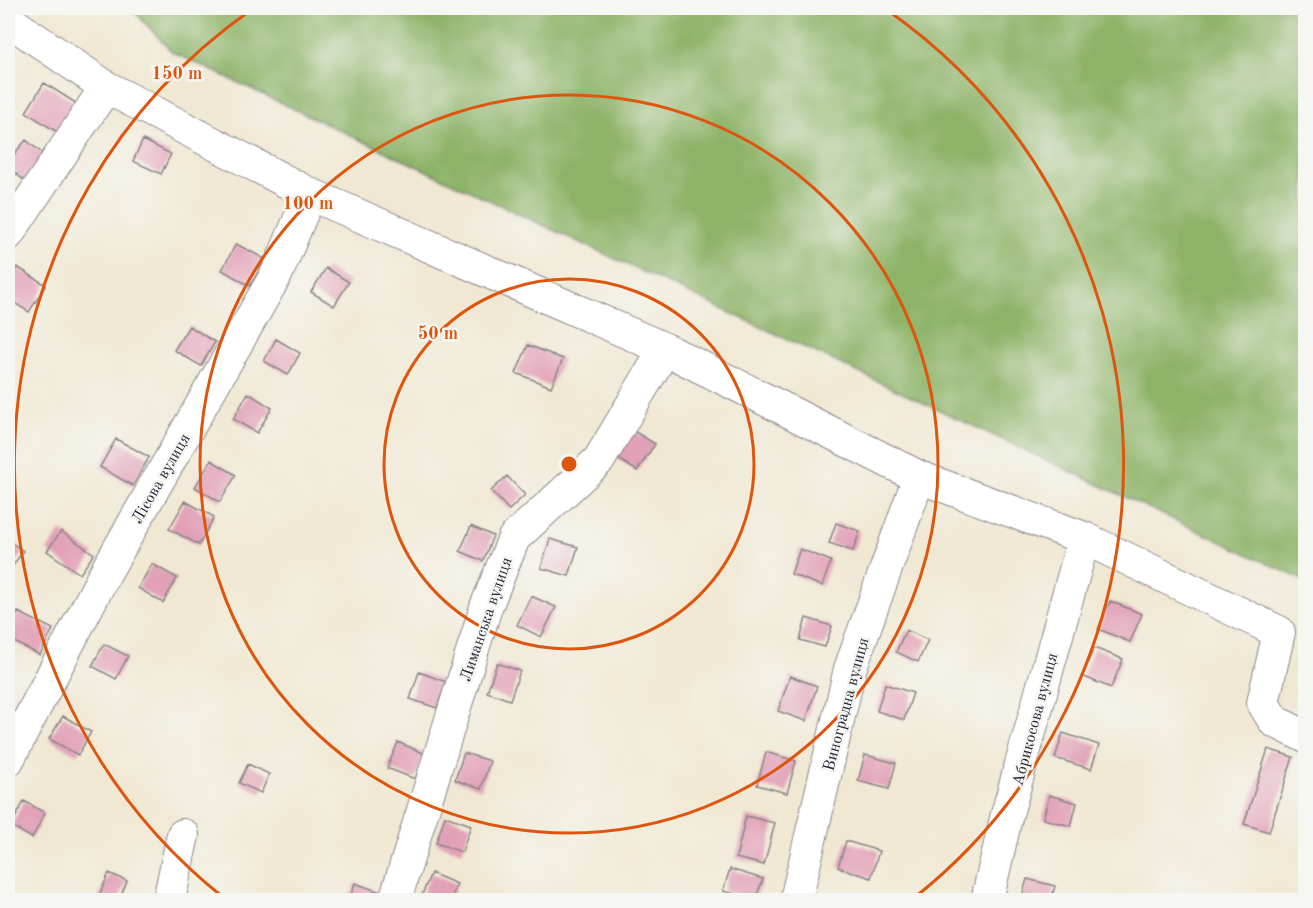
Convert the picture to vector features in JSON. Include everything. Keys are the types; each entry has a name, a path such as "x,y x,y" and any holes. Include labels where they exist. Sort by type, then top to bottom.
{"street":[{"path":"8,20 106,87 310,194 665,349 919,477 1084,538 1279,632 1263,703 1274,722 1305,737"},
{"path":"8,234 106,87"},
{"name":"Лісова вулиця","path":"8,760 104,575 277,273 310,194"},
{"name":"Лиманська вулиця","path":"395,900 486,607 514,538 599,460 665,349"},
{"name":"Виноградна вулиця","path":"796,900 850,669 919,477"},
{"name":"Абрикосова вулиця","path":"987,900 1006,818 1084,538"},
{"path":"169,900 183,836"}],"green space":[{"path":"131,8 1305,8 1305,581 172,52"}],"building":[{"path":"44,83 79,105 60,134 26,112"},
{"path":"26,140 48,158 27,183 8,167 8,161"},
{"path":"143,140 171,154 161,174 133,161"},
{"path":"236,244 265,259 250,286 222,270"},
{"path":"17,267 46,285 29,312 8,299 8,282"},
{"path":"326,268 349,282 334,306 311,292"},
{"path":"189,326 215,342 201,366 174,350"},
{"path":"276,339 300,353 288,375 264,361"},
{"path":"528,345 563,359 551,387 516,373"},
{"path":"248,393 272,408 257,433 233,419"},
{"path":"632,430 655,444 637,471 615,457"},
{"path":"116,439 149,457 133,486 100,467"},
{"path":"211,460 236,475 220,502 195,487"},
{"path":"507,476 525,495 509,510 491,491"},
{"path":"185,501 214,517 199,545 169,529"},
{"path":"836,523 860,531 853,551 829,543"},
{"path":"471,526 493,536 483,561 460,551"},
{"path":"61,531 94,554 80,574 47,551"},
{"path":"550,539 578,547 569,576 541,568"},
{"path":"8,540 23,551 8,573"},
{"path":"800,549 831,561 822,586 791,574"},
{"path":"152,564 177,578 163,603 138,588"},
{"path":"531,596 556,607 541,637 517,625"},
{"path":"1110,601 1142,614 1130,642 1098,629"},
{"path":"18,612 53,629 40,655 8,639"},
{"path":"806,618 832,626 825,647 800,640"},
{"path":"906,630 928,640 918,662 896,652"},
{"path":"104,644 128,656 116,679 92,666"},
{"path":"1094,648 1123,659 1111,688 1082,676"},
{"path":"497,663 520,671 510,700 487,692"},
{"path":"419,672 446,682 437,708 410,699"},
{"path":"790,676 817,686 806,721 778,711"},
{"path":"885,684 913,693 904,720 877,711"},
{"path":"63,716 91,732 78,755 49,739"},
{"path":"1063,733 1099,745 1091,769 1055,758"},
{"path":"398,742 425,754 415,779 387,768"},
{"path":"1268,749 1293,757 1269,832 1244,824"},
{"path":"766,752 796,761 787,793 757,785"},
{"path":"464,753 490,761 481,789 455,780"},
{"path":"865,755 896,763 889,789 858,781"},
{"path":"248,764 269,774 261,793 239,783"},
{"path":"1049,795 1077,803 1071,826 1043,819"},
{"path":"24,801 45,813 32,838 11,826"},
{"path":"445,816 471,825 462,852 436,843"},
{"path":"746,816 775,823 764,865 736,858"},
{"path":"846,841 879,851 871,878 838,867"},
{"path":"730,869 763,879 755,900 723,891"},
{"path":"109,873 127,881 119,900 98,898"},
{"path":"431,873 457,884 451,900 420,900"},
{"path":"1027,879 1055,886 1051,900 1021,900"},
{"path":"355,883 380,892 377,900 349,900"}]}
